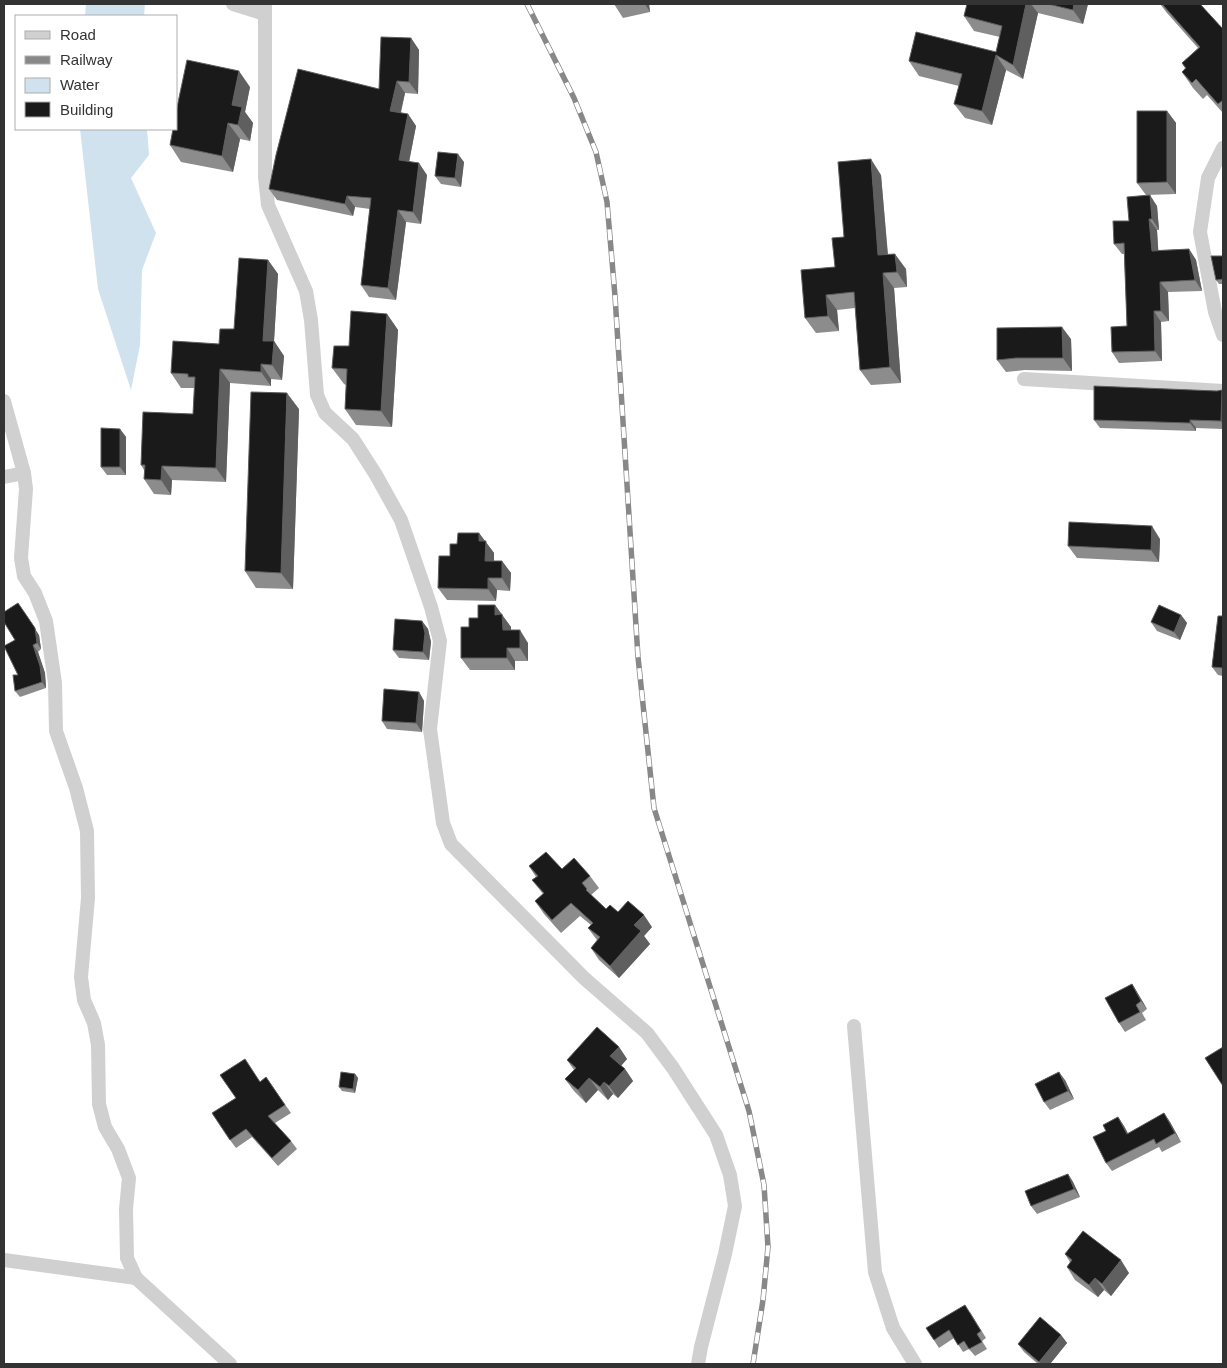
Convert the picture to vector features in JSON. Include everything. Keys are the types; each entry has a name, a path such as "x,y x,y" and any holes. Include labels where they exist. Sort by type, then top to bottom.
{"street":[{"path":"233,4 265,9 265,177 268,205 306,291 311,320 317,395 325,413 353,439 401,520 440,641 430,729 443,823 448,837 451,844 584,978 647,1033 673,1068 716,1135 730,1175 735,1206 698,1364"},
{"path":"1223,148 1208,178 1200,232 1215,312 1223,335"},
{"path":"1024,379 1223,391"},
{"path":"4,401 24,473 26,489 21,558 24,576 35,594 46,621 55,683 56,731 76,788 87,831 88,898 81,977 84,1000 94,1023 98,1045 99,1104 106,1127 118,1149 129,1178 126,1208 127,1258 136,1278 230,1364"},
{"path":"4,477 24,473"},
{"path":"854,1026 874,1272 893,1328 915,1364"},
{"path":"4,1260 136,1278"}],"water":[{"path":"86,4 145,4 144,15 85,15"},
{"path":"80,130 147,130 149,155 131,178 156,233 142,270 140,345 131,390 98,289"}],"building":[{"path":"967,4 1026,4 1013,65 996,55 982,111 954,104 962,74 909,61 916,32 996,52 1002,26 964,16"},
{"path":"1048,4 1074,4 1073,10"},
{"path":"1162,4 1200,4 1223,27 1223,100 1218,104 1196,79 1192,83 1182,72 1186,68 1182,63 1200,47"},
{"path":"381,37 411,38 409,82 397,81 390,111 408,114 399,160 419,163 413,212 398,210 388,288 361,285 371,198 347,196 345,204 269,189 298,69 379,89"},
{"path":"187,60 239,71 232,105 242,107 238,125 228,123 222,156 170,145 173,130 178,130 178,103"},
{"path":"1137,111 1167,111 1167,182 1137,183"},
{"path":"438,152 458,154 455,178 435,176"},
{"path":"871,159 878,255 895,254 897,272 883,273 890,367 860,370 854,292 826,295 828,316 805,318 801,270 835,267 832,238 844,237 838,162"},
{"path":"1150,195 1152,219 1149,219 1152,251 1189,249 1195,280 1160,282 1161,311 1154,311 1155,351 1112,352 1111,327 1127,326 1124,243 1114,244 1113,221 1129,221 1127,197"},
{"path":"1211,256 1223,256 1223,279 1216,280"},
{"path":"239,258 268,260 263,341 274,341 272,365 261,364 261,372 220,369 216,468 162,466 161,480 144,479 145,465 141,465 143,412 193,414 195,377 188,377 188,374 171,373 173,341 219,344 220,329 234,329"},
{"path":"351,311 387,314 381,411 345,409 347,369 332,368 334,346 349,346"},
{"path":"1062,327 1063,358 997,360 997,328"},
{"path":"1094,386 1222,390 1221,421 1190,420 1190,423 1094,420"},
{"path":"251,392 287,393 281,573 245,571"},
{"path":"101,428 120,429 120,467 101,467"},
{"path":"1069,522 1152,526 1151,550 1068,546"},
{"path":"458,533 479,533 479,541 486,541 485,561 502,561 502,578 488,578 488,589 438,588 439,556 450,556 450,544 457,544"},
{"path":"18,603 35,628 37,643 33,645 40,666 42,682 15,691 13,675 18,675 4,646 15,640 4,622 4,612"},
{"path":"478,605 495,605 495,615 502,614 503,630 520,630 520,648 507,648 507,658 461,658 461,627 469,627 469,618 478,618"},
{"path":"1159,605 1181,615 1174,632 1151,622"},
{"path":"1218,616 1223,616 1223,668 1212,667"},
{"path":"395,619 422,621 425,633 423,652 393,650"},
{"path":"384,689 419,692 416,723 382,721"},
{"path":"546,852 562,869 574,858 590,876 582,883 586,890 606,909 610,905 618,912 628,901 644,915 634,925 641,931 610,966 591,948 600,937 588,928 593,923 571,903 552,920 535,901 544,893 532,880 538,876 529,866"},
{"path":"1132,984 1141,1001 1136,1005 1140,1012 1119,1023 1105,998"},
{"path":"597,1027 619,1047 610,1056 625,1069 609,1086 604,1082 600,1087 589,1078 578,1090 565,1079 576,1068 567,1060"},
{"path":"1223,1047 1223,1086 1205,1058"},
{"path":"245,1059 260,1082 266,1077 285,1105 268,1116 291,1141 272,1158 246,1129 230,1140 212,1113 236,1098 220,1075"},
{"path":"341,1072 355,1074 353,1089 339,1087"},
{"path":"1059,1072 1068,1091 1044,1102 1035,1084"},
{"path":"1164,1113 1175,1133 1156,1144 1154,1139 1106,1163 1093,1137 1106,1131 1103,1125 1118,1117 1127,1134"},
{"path":"1068,1174 1074,1189 1031,1206 1025,1191"},
{"path":"1083,1231 1121,1260 1102,1284 1095,1278 1089,1285 1067,1267 1072,1260 1065,1254"},
{"path":"965,1305 981,1331 977,1334 982,1342 969,1349 964,1341 958,1345 949,1330 934,1340 926,1328"},
{"path":"1040,1317 1061,1335 1039,1362 1018,1344"}],"railway":[{"path":"527,4 574,98 596,152 607,202 615,296 638,657 654,808 749,1111 764,1185 768,1247 763,1300 753,1364"}]}
